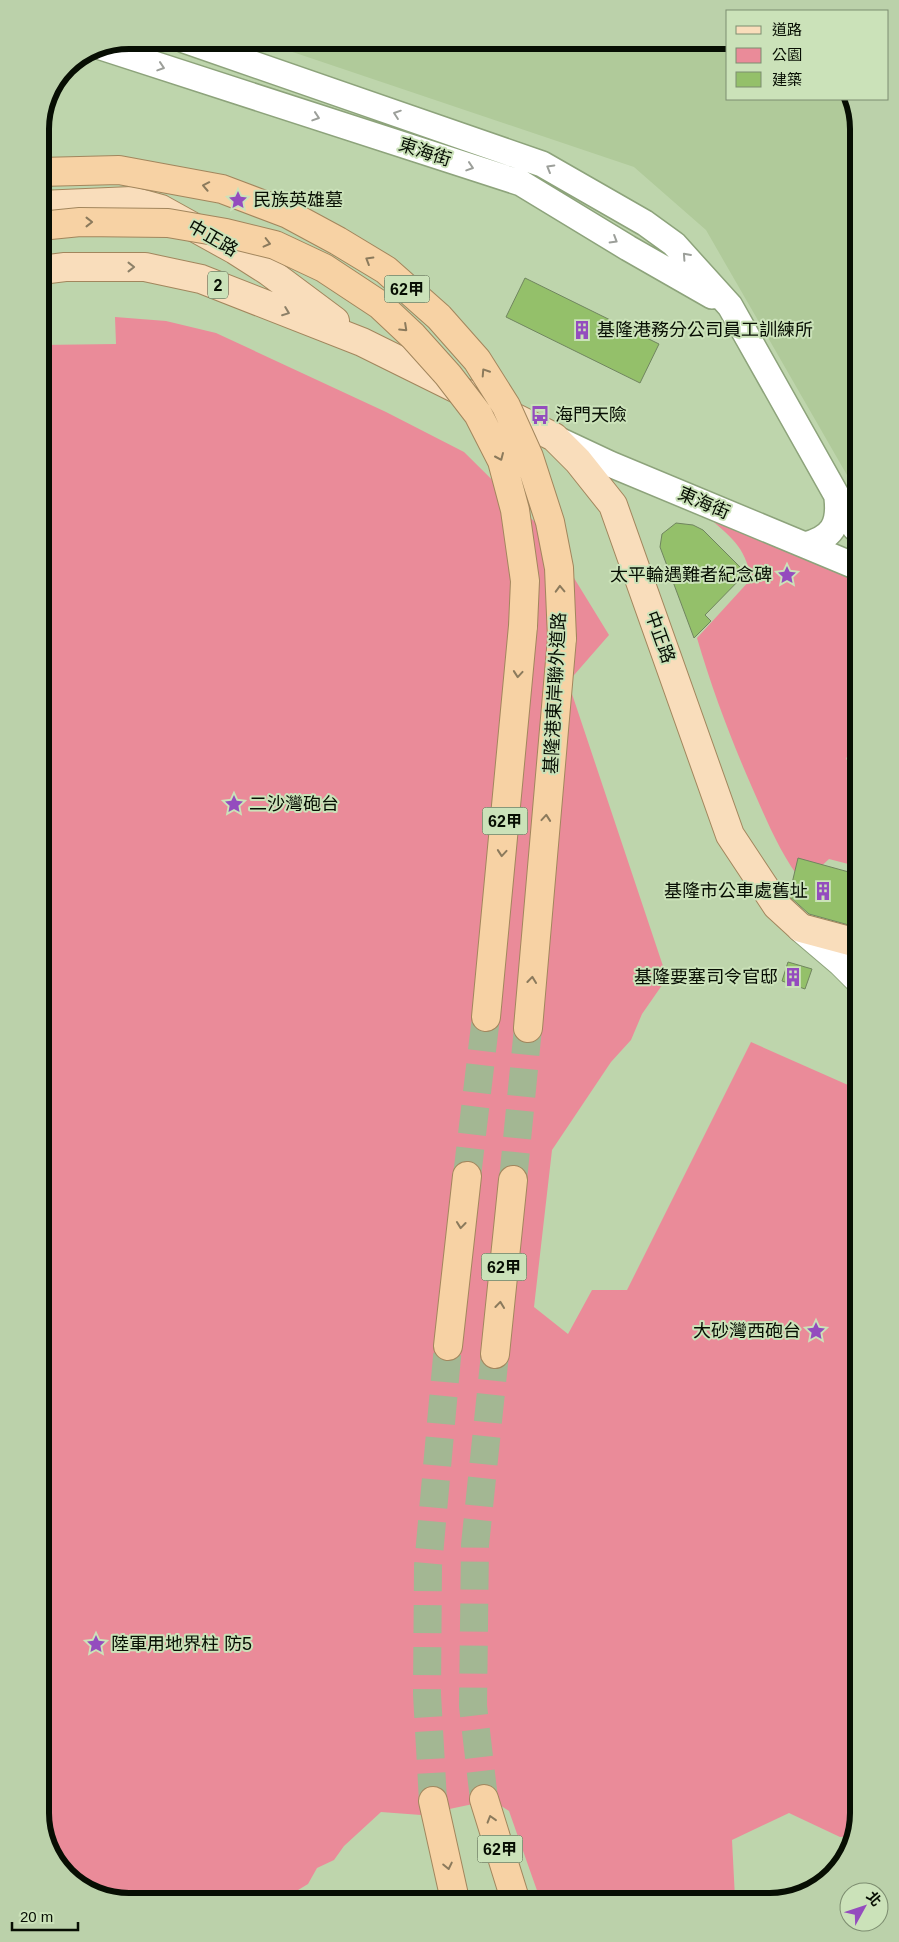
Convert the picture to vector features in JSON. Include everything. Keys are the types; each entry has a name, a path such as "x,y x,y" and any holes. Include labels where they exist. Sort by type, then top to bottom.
{"highway":[{"name":"基隆港東岸聯外道路","path":"49,172 119,170 222,188 288,214 386,270 439,317 477,360 502,398 529,457 550,522 559,568 562,638 528,1028"},
{"name":"基隆港東岸聯外道路","path":"49,225 80,222 168,222 276,245 324,268 380,305 413,336 448,375 478,414 502,461 515,510 525,581 523,626 486,1017"},
{"name":"62甲","path":"448,1346 467,1176"},
{"name":"62甲","path":"495,1354 513,1180"},
{"name":"62甲","path":"484,1799 514,1893"},
{"path":"434,1801 454,1893"}],"main road":[{"name":"中正路","path":"49,205 132,201 161,209 235,250 268,271 362,342"},
{"name":"中正路","path":"49,269 65,267 145,267 201,278 362,342 554,437 578,461 613,505 730,835 777,906 801,928 850,941"}],"street":[{"name":"東海街","path":"210,49 542,164 645,223 674,244 730,306 850,520"},
{"name":"東海街","path":"112,50 521,183 628,248 730,306"},
{"name":"東海街","path":"554,437 610,464 850,564"},
{"path":"805,545 819,542 830,534 839,512 837,498"},
{"path":"801,928 850,971"}],"shaded area":[{"path":"284,49 726,49 726,100 845,100 849,113 850,129 850,480 706,230 634,167"}],"green space":[{"path":"115,317 166,321 216,333 386,412 464,452 547,534 609,635 568,682 667,978 642,1014 631,1040 611,1062 552,1150 534,1307 568,1334 592,1290 627,1290 751,1042 850,1086 850,1824 847,1836 840,1837 789,1813 732,1840 735,1893 538,1893 509,1811 492,1800 421,1815 381,1812 344,1846 334,1860 317,1868 308,1884 293,1893 113,1892 93,1885 80,1877 62,1858 53,1839 49,1824 49,345 116,344"},
{"path":"706,515 850,571 850,750 846,759 850,762 850,864 829,859 803,883 787,860 762,811 715,694 697,638 751,579 745,558 729,536"}],"building":[{"name":"基隆港務分公司員工訓練所","path":"525,278 659,344 640,383 506,317"},
{"path":"676,523 693,525 703,530 746,573 705,615 711,621 694,638 660,547 662,534"},
{"name":"基隆市公車處舊址","path":"798,858 850,872 850,925 809,914 789,896"},
{"name":"基隆要塞司令官邸","path":"788,962 812,969 805,989 782,981"}],"tunnel":[{"path":"467,1176 486,1017"},
{"path":"513,1180 528,1028"},
{"path":"433,1801 427,1694 428,1566 448,1346"},
{"path":"484,1799 473,1706 475,1545 495,1354"}],"place":[{"name":"民族英雄墓","path":"238,200"},
{"name":"基隆港務分公司員工訓練所","path":"582,330"},
{"name":"海門天險","path":"540,415"},
{"name":"太平輪遇難者紀念碑","path":"787,575"},
{"name":"二沙灣砲台","path":"234,804"},
{"name":"基隆市公車處舊址","path":"823,891"},
{"name":"基隆要塞司令官邸","path":"793,977"},
{"name":"大砂灣西砲台","path":"816,1331"},
{"name":"陸軍用地界柱 防5","path":"96,1644"}]}
